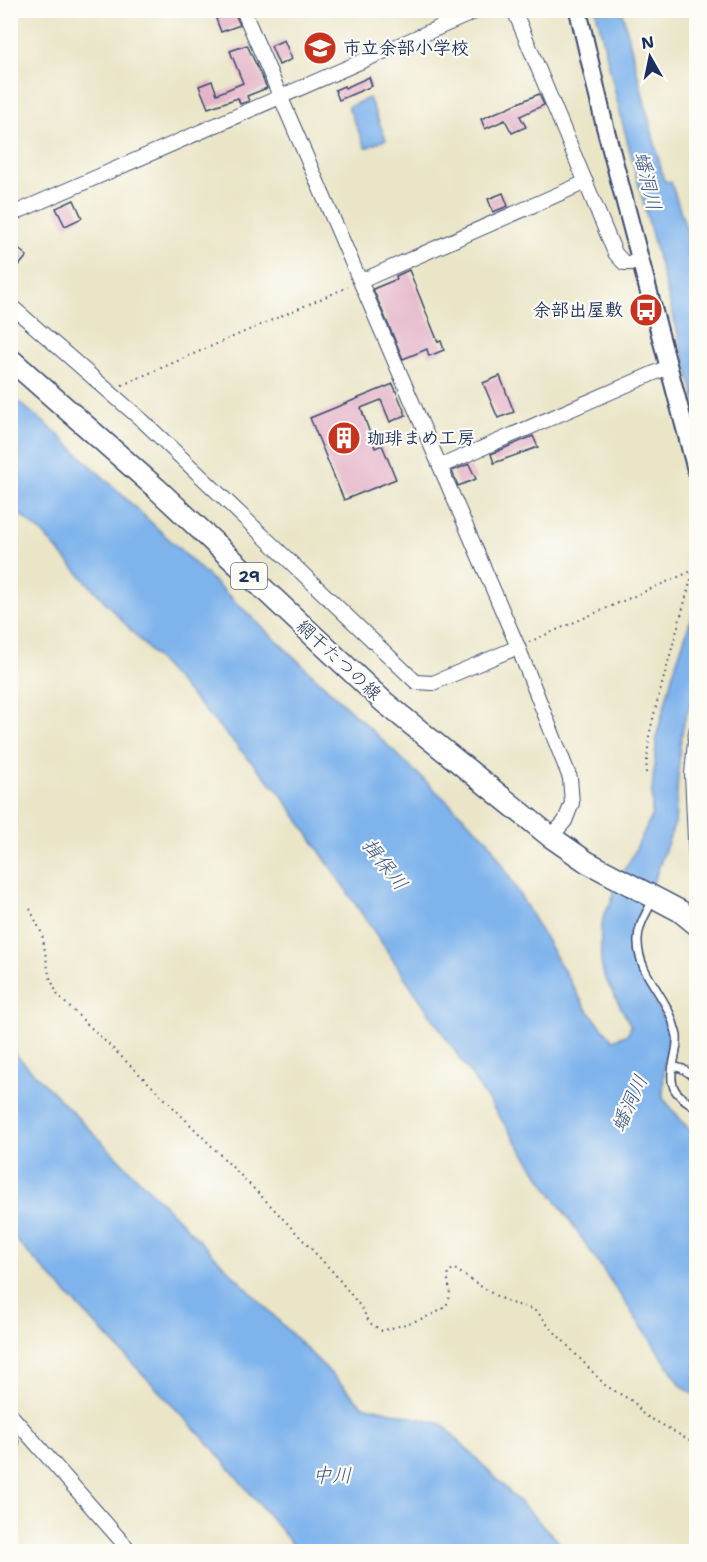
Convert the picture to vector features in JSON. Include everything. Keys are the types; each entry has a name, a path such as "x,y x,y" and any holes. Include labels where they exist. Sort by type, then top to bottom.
{"main road":[{"name":"網干たつの線","path":"10,359 165,496 384,702 551,837 587,862 680,911 696,924"}],"street":[{"path":"243,10 518,646 570,778 572,803 565,821 551,837"},
{"path":"10,215 479,10"},
{"path":"514,10 620,260 628,264 642,263"},
{"path":"578,10 605,127 668,367 693,447 696,470"},
{"path":"361,281 586,183"},
{"path":"10,305 144,422 416,682 433,683 518,646"},
{"path":"441,466 668,367"},
{"path":"696,731 692,774 696,860"},
{"path":"10,1414 131,1551"}],"lane":[{"path":"654,898 639,929 638,943 644,969 672,1018 677,1036 672,1080 675,1090 696,1108"},
{"path":"696,924 696,944"},
{"path":"674,1066 696,1078"}],"path":[{"path":"108,391 361,281"},
{"path":"646,773 649,736 656,706 696,561"},
{"path":"518,646 694,570"},
{"path":"30,909 42,934 49,975 58,996 156,1090 271,1206 333,1272 361,1307 370,1323 382,1331 441,1311 448,1303 450,1292 447,1276 453,1268 504,1301 524,1305 539,1312 547,1324 606,1386 634,1402 643,1414 696,1444"}],"water":[{"name":"蟠洞川","path":"596,11 622,11 664,181 671,182 696,259 696,402 622,121"},
{"path":"369,98 386,139 366,148 348,107"},
{"path":"10,395 52,429 488,840 585,1007 613,1040 628,1034 631,1026 604,976 601,962 601,930 604,913 612,901 614,886 632,857 652,815 657,735 673,673 696,604 696,689 684,722 680,745 675,823 645,904 636,919 632,941 637,968 669,1033 669,1053 664,1065 663,1098 696,1138 696,1397 681,1385 281,794 42,533 11,507"},
{"name":"中川","path":"11,1050 362,1405 442,1424 568,1551 298,1551 210,1445 11,1235"}],"building":[{"path":"234,12 240,25 221,32 216,19"},
{"path":"284,40 292,59 279,65 271,46"},
{"path":"247,45 267,88 247,96 249,101 240,104 238,98 208,108 199,86 212,81 217,94 243,83 230,51"},
{"path":"369,77 372,86 339,100 335,90"},
{"path":"539,94 544,105 520,116 526,127 512,133 505,120 485,129 481,119"},
{"path":"503,193 508,206 493,212 488,199"},
{"path":"74,200 82,218 65,226 56,208"},
{"path":"16,247 27,256 10,276 10,254"},
{"path":"409,270 438,342 441,341 444,350 429,356 427,349 403,359 373,289 397,279 396,276"},
{"path":"500,376 514,412 498,418 483,383"},
{"name":"珈琲まめ工房","path":"393,384 406,415 390,422 381,400 361,408 375,448 382,445 396,479 344,500 310,418"},
{"path":"533,436 538,447 494,463 491,454"},
{"path":"469,464 476,479 458,486 452,471"}],"place":[{"name":"市立余部小学校","path":"320,48"},
{"name":"余部出屋敷","path":"646,310"},
{"name":"珈琲まめ工房","path":"344,438"}],"water label":[{"name":"揖保川","path":"385,864"}]}
